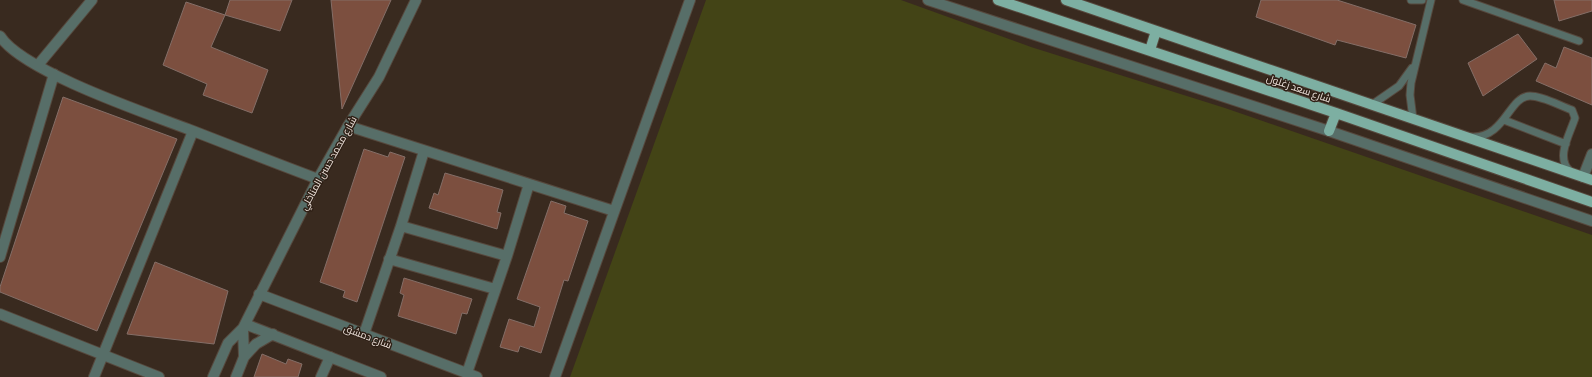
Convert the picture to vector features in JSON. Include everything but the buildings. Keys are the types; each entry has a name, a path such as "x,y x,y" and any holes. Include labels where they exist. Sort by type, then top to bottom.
{"main road":[{"name":"شارع سعد زغلول","path":"998,0 1336,113 1592,202"},
{"name":"شارع سعد زغلول","path":"1066,0 1587,178"},
{"path":"1150,50 1156,31"},
{"path":"1329,131 1336,113"}],"street":[{"path":"38,65 92,0"},
{"name":"شارع محمد حسن المناخلي","path":"213,377 228,343 244,326 318,179 348,126 388,61 416,0"},
{"path":"555,377 690,0"},
{"path":"928,0 1329,131 1592,221"},
{"path":"0,36 4,42 17,53 54,74 103,97 318,179"},
{"path":"0,256 54,74"},
{"path":"348,126 614,211"},
{"path":"94,377 193,131"},
{"path":"364,334 401,226 424,151"},
{"path":"1587,178 1592,154"},
{"path":"467,373 507,256 528,184"},
{"path":"401,226 507,256"},
{"path":"389,259 495,288"},
{"name":"شارع دمشق","path":"259,294 477,377"},
{"path":"0,314 102,356 159,377"},
{"path":"244,326 273,334 382,377"},
{"name":"شارع محمد حسن المناخلي","path":"236,377 244,357 244,326"},
{"path":"244,357 256,344 273,334"},
{"path":"321,377 330,357"}],"lane":[{"path":"1411,0 1422,0"},
{"path":"1413,119 1410,95 1416,59 1431,0"},
{"path":"1463,0 1579,41"},
{"path":"1373,104 1399,86 1412,69 1416,59"},
{"path":"1468,137 1476,137 1491,133 1520,100 1528,96 1535,97 1572,110 1575,118 1563,155 1564,161 1572,173"},
{"path":"1504,120 1566,144"}],"shaded area":[{"path":"706,0 901,0 1031,47 1225,108 1592,235 1592,377 570,377"}]}
